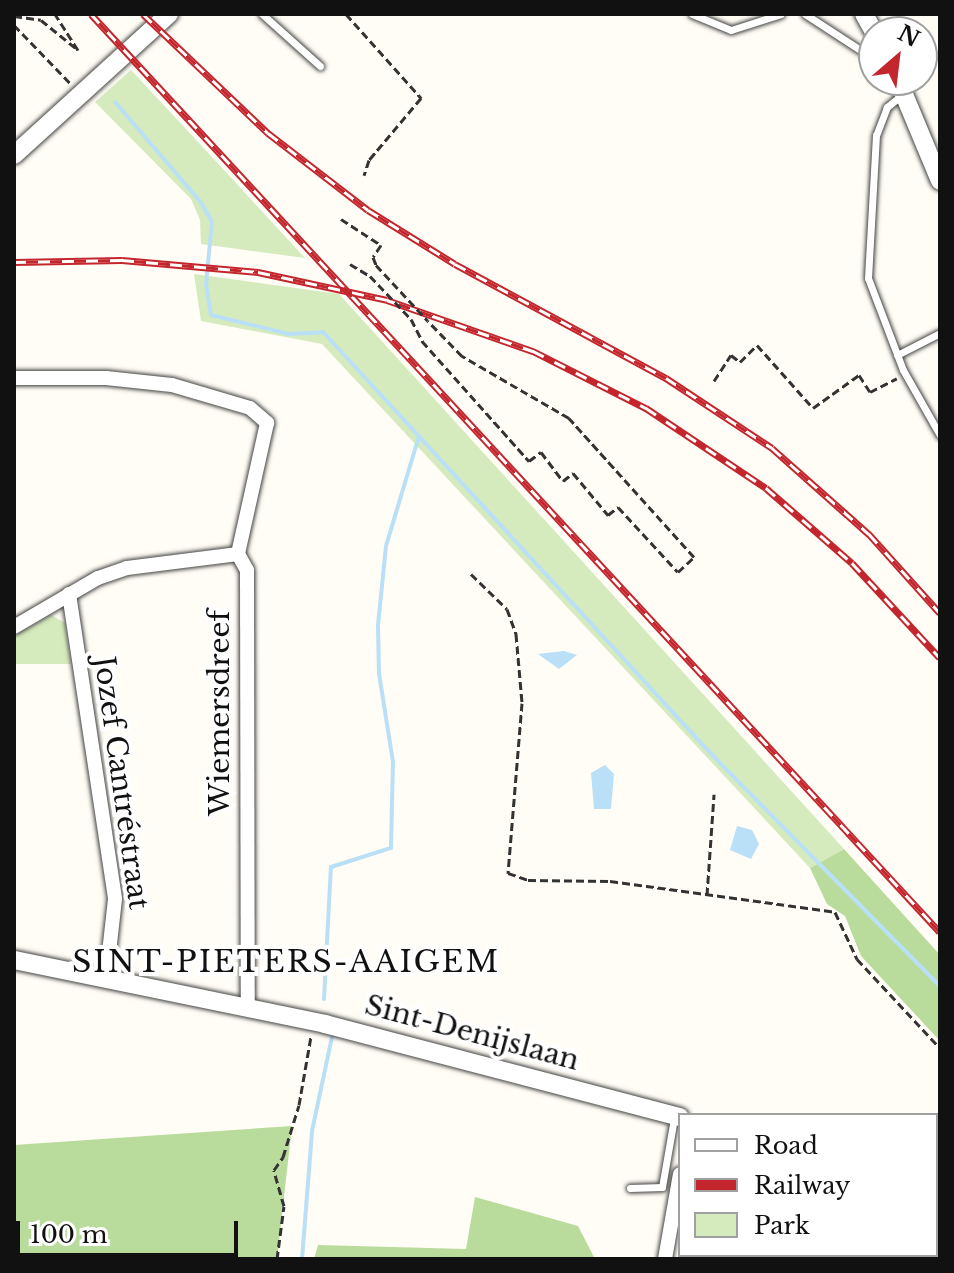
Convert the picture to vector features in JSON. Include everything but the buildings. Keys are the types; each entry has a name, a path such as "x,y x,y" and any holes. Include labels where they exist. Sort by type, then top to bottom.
{"street":[{"path":"14,155 169,14"},
{"path":"905,96 940,181"},
{"name":"Wiemersdreef","path":"14,378 106,378 172,385 250,408 267,423 238,554 247,570 248,1008"},
{"path":"14,627 69,594 127,568 238,554"},
{"name":"Jozef Cantréstraat","path":"69,594 115,899 106,979"},
{"name":"Sint-Denijslaan","path":"14,960 315,1022 677,1116"},
{"path":"665,1259 678,1185"}],"lane":[{"path":"262,14 320,66"},
{"path":"692,14 731,30 781,14"},
{"path":"805,14 858,49"},
{"path":"895,96 879,120 867,253 872,295 905,374 940,435"},
{"path":"897,355 940,333"},
{"path":"630,1188 662,1187 677,1116"}],"path":[{"path":"14,16 41,20 78,50 55,14"},
{"path":"346,14 421,98 369,160 364,175"},
{"path":"14,25 81,95"},
{"path":"341,219 381,245 373,257 376,265 462,356 569,418 694,557 678,572 618,507 608,515 573,473 563,481 541,452 529,461 422,341 411,319 370,276 350,264"},
{"path":"714,381 731,355 740,362 757,345 813,408 859,375 870,392 905,374"},
{"path":"471,574 507,609 516,634 522,703 508,873 528,880 610,881 835,912 857,959 940,1048"},
{"path":"707,895 714,794"},
{"path":"277,1259 284,1206 274,1170 283,1157 299,1105 301,1071 315,1022"}],"green space":[{"path":"131,70 305,258 201,244 200,220 191,199 95,102"},
{"path":"194,274 339,294 844,849 810,868 322,344 201,321"},
{"path":"51,615 65,623 71,664 14,664 14,636"},
{"path":"844,849 940,955 940,1041 861,956 845,916 827,904 810,868"},
{"path":"292,1126 277,1259 14,1259 14,1145"},
{"path":"475,1197 578,1226 595,1259 314,1259 318,1245 466,1249"}],"water":[{"path":"564,651 577,655 559,669 538,654"},
{"path":"605,765 614,774 611,809 594,809 591,773"},
{"path":"737,826 752,830 759,844 751,859 730,850"}],"waterway":[{"path":"115,102 200,201 212,222 206,284 211,315 289,334 323,332 713,756 940,986"},
{"path":"324,999 331,867 391,848 393,762 379,674 378,625 386,546 418,439"},
{"path":"302,1259 312,1131 332,1037"}],"railway":[{"path":"91,14 940,932"},
{"path":"143,14 268,133 368,210 455,264 666,378 772,448 869,534 940,613"},
{"path":"14,262 122,260 258,272 387,300 533,351 646,408 766,488 852,563 940,658"}],"district":[{"name":"SINT-PIETERS-AAIGEM","path":"286,962"}]}
